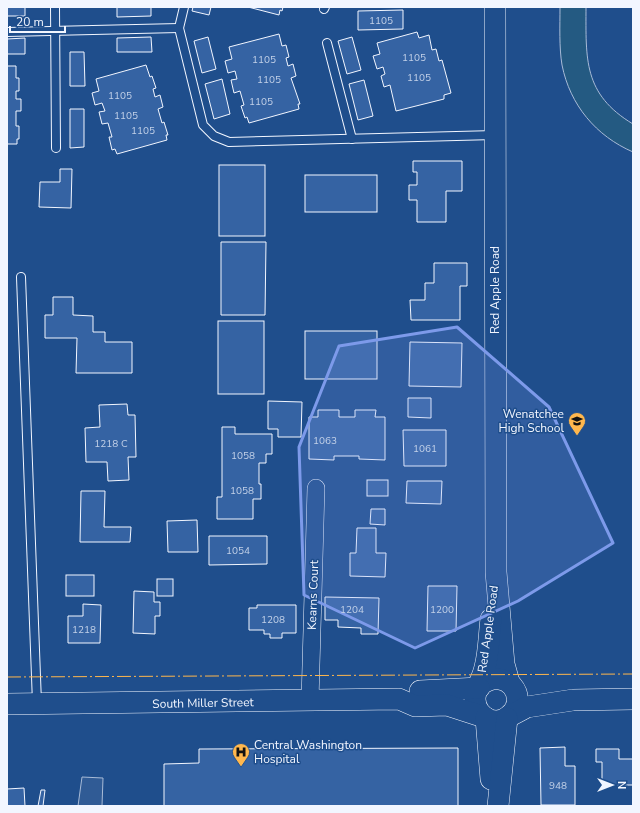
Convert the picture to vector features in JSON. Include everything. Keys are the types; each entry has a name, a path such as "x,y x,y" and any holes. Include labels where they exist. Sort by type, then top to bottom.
{"street":[{"name":"Red Apple Road","path":"495,7 496,572 504,664 510,683"},
{"name":"Kearns Court","path":"310,701 316,488"},
{"name":"Red Apple Road","path":"479,687 486,666 496,572"},
{"path":"494,806 485,718 476,707 475,700 479,687 491,679 498,678 524,690 573,700"},
{"path":"498,806 509,717 516,707 517,701 517,694 510,683"},
{"name":"South Miller Street","path":"400,699 414,691 459,690 479,687"},
{"name":"South Miller Street","path":"7,704 400,699 415,706 447,705 485,718"},
{"path":"485,718 500,720 509,717 527,707 573,700 633,699"}],"lane":[{"path":"55,7 56,148"},
{"path":"184,7 179,28 204,125 214,136 229,142 495,135"},
{"path":"7,32 179,28"},
{"path":"327,43 352,139"},
{"path":"21,277 37,703"}],"highlighted area":[{"path":"457,327 549,407 613,543 518,601 415,648 304,595 299,447 339,346"}],"shaded area":[{"path":"560,7 586,7 586,43 591,74 596,88 605,100 617,112 633,124 633,152 607,137 596,128 578,106 571,93 566,80 561,58"},
{"path":"82,777 103,778 102,806 78,806"}],"building":[{"path":"7,7 25,7 25,16 7,16"},
{"path":"117,7 151,7 151,16 117,17"},
{"path":"193,7 211,7 209,15 192,11"},
{"path":"248,7 283,7 282,11 280,10 279,15"},
{"path":"403,10 403,29 358,30 358,11"},
{"path":"417,32 419,38 429,35 432,50 436,49 439,61 442,60 451,93 444,95 444,99 396,111 390,85 384,87 381,76 385,74 383,67 377,69 373,56 380,54 377,43"},
{"path":"279,34 282,46 286,45 289,57 286,58 288,66 293,64 296,76 291,78 300,104 298,104 299,109 249,123 247,117 245,118 241,106 244,105 240,91 234,93 231,80 237,79 235,71 228,73 225,61 232,59 229,47"},
{"path":"151,37 152,52 117,52 117,38"},
{"path":"208,37 216,69 202,73 194,41"},
{"path":"352,37 361,70 347,74 338,41"},
{"path":"25,38 25,54 7,54 7,39"},
{"path":"70,52 84,52 85,86 70,86"},
{"path":"146,65 156,88 153,89 155,97 160,95 163,107 158,109 162,123 164,122 168,135 166,135 167,140 117,154 115,149 112,150 109,137 112,137 108,123 102,124 99,112 105,111 102,103 95,105 92,93 99,91 96,79"},
{"path":"7,66 16,66 16,78 19,78 19,91 16,91 16,99 21,99 21,111 16,111 16,126 19,126 19,139 17,139 17,144 7,144"},
{"path":"222,79 230,114 214,119 205,84"},
{"path":"364,80 373,116 358,120 349,84"},
{"path":"70,109 84,109 84,147 70,148"},
{"path":"413,161 462,161 462,191 446,191 446,222 417,222 417,200 409,200 409,185 417,185 417,172 413,172"},
{"path":"219,165 265,165 265,236 219,236"},
{"path":"60,169 72,169 71,208 39,207 40,182 60,182"},
{"path":"305,175 377,175 377,212 305,212"},
{"path":"221,242 266,242 265,315 221,315"},
{"path":"434,263 467,263 467,286 460,286 460,320 411,320 410,300 425,300 425,283 434,283"},
{"path":"53,297 73,297 73,315 93,316 93,332 105,332 105,342 132,342 132,373 76,373 77,338 45,338 45,315 53,315"},
{"path":"218,321 264,321 264,394 218,394"},
{"path":"305,331 377,331 377,379 305,379"},
{"path":"410,342 462,343 461,387 409,386"},
{"path":"408,398 431,398 431,418 408,417"},
{"path":"268,401 302,402 301,437 278,437 278,429 268,429"},
{"path":"127,404 128,415 135,415 136,457 128,457 129,480 108,481 107,462 86,462 85,428 100,427 99,405"},
{"path":"318,410 339,410 339,417 355,417 355,410 376,410 375,417 385,417 385,460 359,459 359,456 334,456 334,460 309,459 309,417 318,417"},
{"path":"222,427 235,427 235,434 272,434 272,454 266,454 266,463 259,463 261,499 253,499 253,519 217,519 217,497 222,497"},
{"path":"403,430 446,430 446,466 404,466"},
{"path":"367,480 388,480 388,496 367,496"},
{"path":"407,481 442,481 441,504 406,503"},
{"path":"81,491 105,491 104,527 131,527 130,542 80,542"},
{"path":"371,509 385,509 385,525 370,524"},
{"path":"197,520 198,552 168,552 167,521"},
{"path":"357,528 376,528 376,553 386,553 385,577 350,576 350,553 356,553"},
{"path":"209,536 267,536 267,564 209,565"},
{"path":"66,575 94,575 94,596 66,596"},
{"path":"157,579 173,579 173,596 157,596"},
{"path":"428,586 457,586 456,631 427,631"},
{"path":"134,591 154,592 154,602 160,602 160,616 155,616 155,634 133,633"},
{"path":"325,597 379,598 378,634 361,634 361,628 338,627 338,620 325,620"},
{"path":"83,604 101,605 100,643 68,643 68,616 83,616"},
{"path":"257,605 296,605 296,633 282,633 282,638 270,638 270,634 264,634 264,630 249,630 249,608 257,608"},
{"path":"565,747 565,766 575,766 575,805 541,805 540,748"},
{"path":"458,748 458,806 164,806 164,764 199,763 199,749"},
{"path":"596,749 619,749 619,759 633,759 633,785 602,785 602,762 596,762"},
{"path":"24,788 25,806 7,806 7,789"},
{"path":"41,790 45,790 43,806 38,806"}],"power":[{"path":"7,677 633,674"}],"place":[{"name":"Wenatchee High School","path":"577,436"},
{"name":"Central Washington Hospital","path":"241,767"}]}
